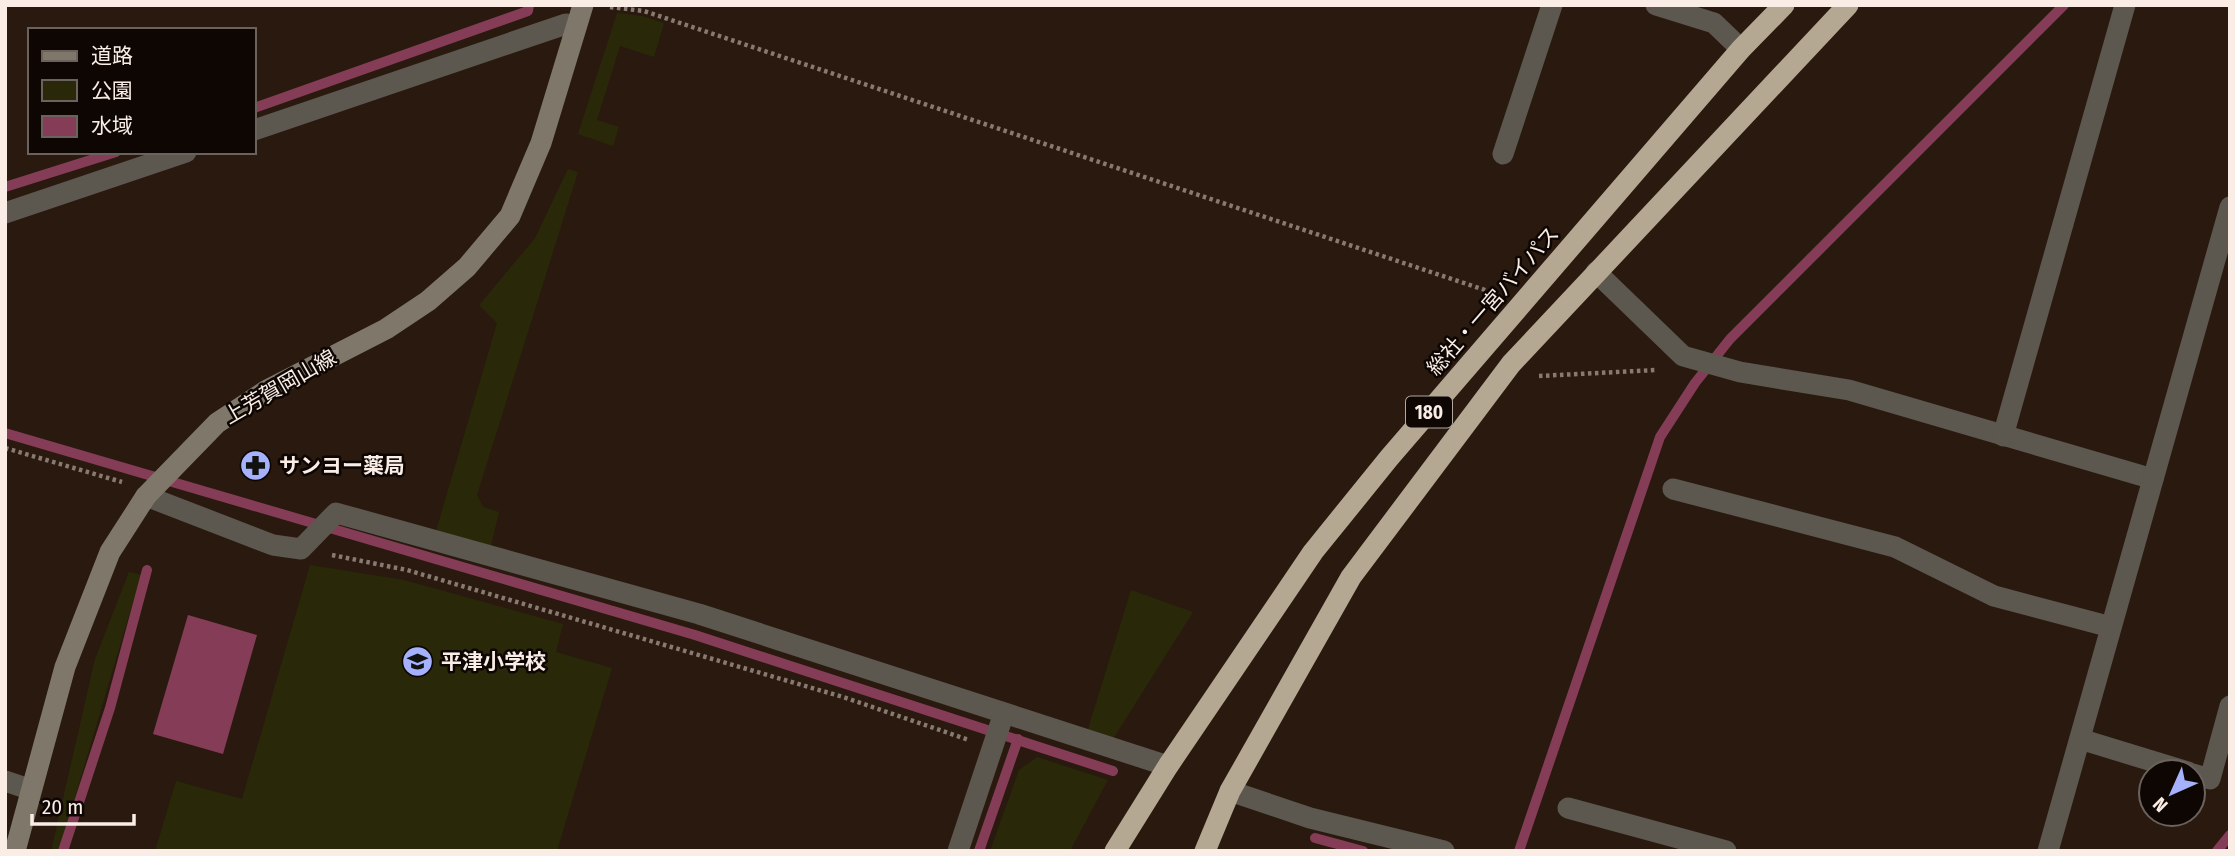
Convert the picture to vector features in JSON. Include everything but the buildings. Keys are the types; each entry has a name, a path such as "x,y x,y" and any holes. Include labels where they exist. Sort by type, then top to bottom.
{"highway":[{"name":"総社・一宮バイパス","path":"1115,851 1168,766 1313,552 1741,50 1784,5"},
{"name":"180","path":"1205,851 1230,791 1351,577 1511,364 1848,5"}],"main road":[{"name":"上芳賀岡山線","path":"15,851 29,789 65,667 110,552 149,493 217,423 267,390 386,329 428,301 467,267 510,216 541,143 583,5"}],"street":[{"path":"1503,154 1552,5"},
{"path":"1656,5 1714,23 1741,50"},
{"path":"2003,436 2125,5"},
{"path":"256,129 566,24 575,29"},
{"path":"5,213 180,154"},
{"path":"2048,851 2230,208"},
{"path":"1596,272 1683,356 1740,372 1849,390 2153,479"},
{"path":"1674,489 1895,547 1994,596 2111,627"},
{"path":"149,493 273,545 305,544 336,513 699,614 999,732 1168,766"},
{"path":"2207,778 2210,779 2230,706"},
{"path":"958,851 999,732"},
{"path":"2080,739 2142,758"},
{"path":"5,781 29,789"},
{"path":"1230,791 1310,817 1444,851"},
{"path":"1568,808 1726,851"}],"path":[{"path":"609,7 644,11 1494,293"},
{"path":"1525,377 1658,370"},
{"path":"5,448 127,483 149,493"},
{"path":"305,544 407,570 843,696 999,732"}],"green space":[{"path":"617,13 642,16 664,23 654,57 620,46 597,120 619,127 613,146 578,134"},
{"path":"568,169 578,172 477,495 483,507 499,512 491,546 436,531 497,323 479,305 535,238"},
{"path":"310,565 404,580 563,624 556,652 612,668 557,851 155,851 176,781 242,799"},
{"path":"129,572 141,575 59,851 51,851 95,659"},
{"path":"1131,590 1193,612 1113,739 1088,729"},
{"path":"1037,757 1108,780 1070,851 990,851 1019,770"}],"water":[{"path":"188,615 257,635 223,754 153,734"}],"waterway":[{"path":"256,107 528,11 529,5"},
{"path":"1519,851 1660,437 1695,383 1730,339 2064,5"},
{"path":"5,187 110,154"},
{"path":"5,433 695,635 1113,771"},
{"path":"63,851 110,708 147,570"},
{"path":"979,851 1018,739"},
{"path":"2217,851 2230,835"},
{"path":"1315,838 1363,851"}],"place":[{"name":"サンヨー薬局","path":"256,466"},
{"name":"平津小学校","path":"418,662"}]}
